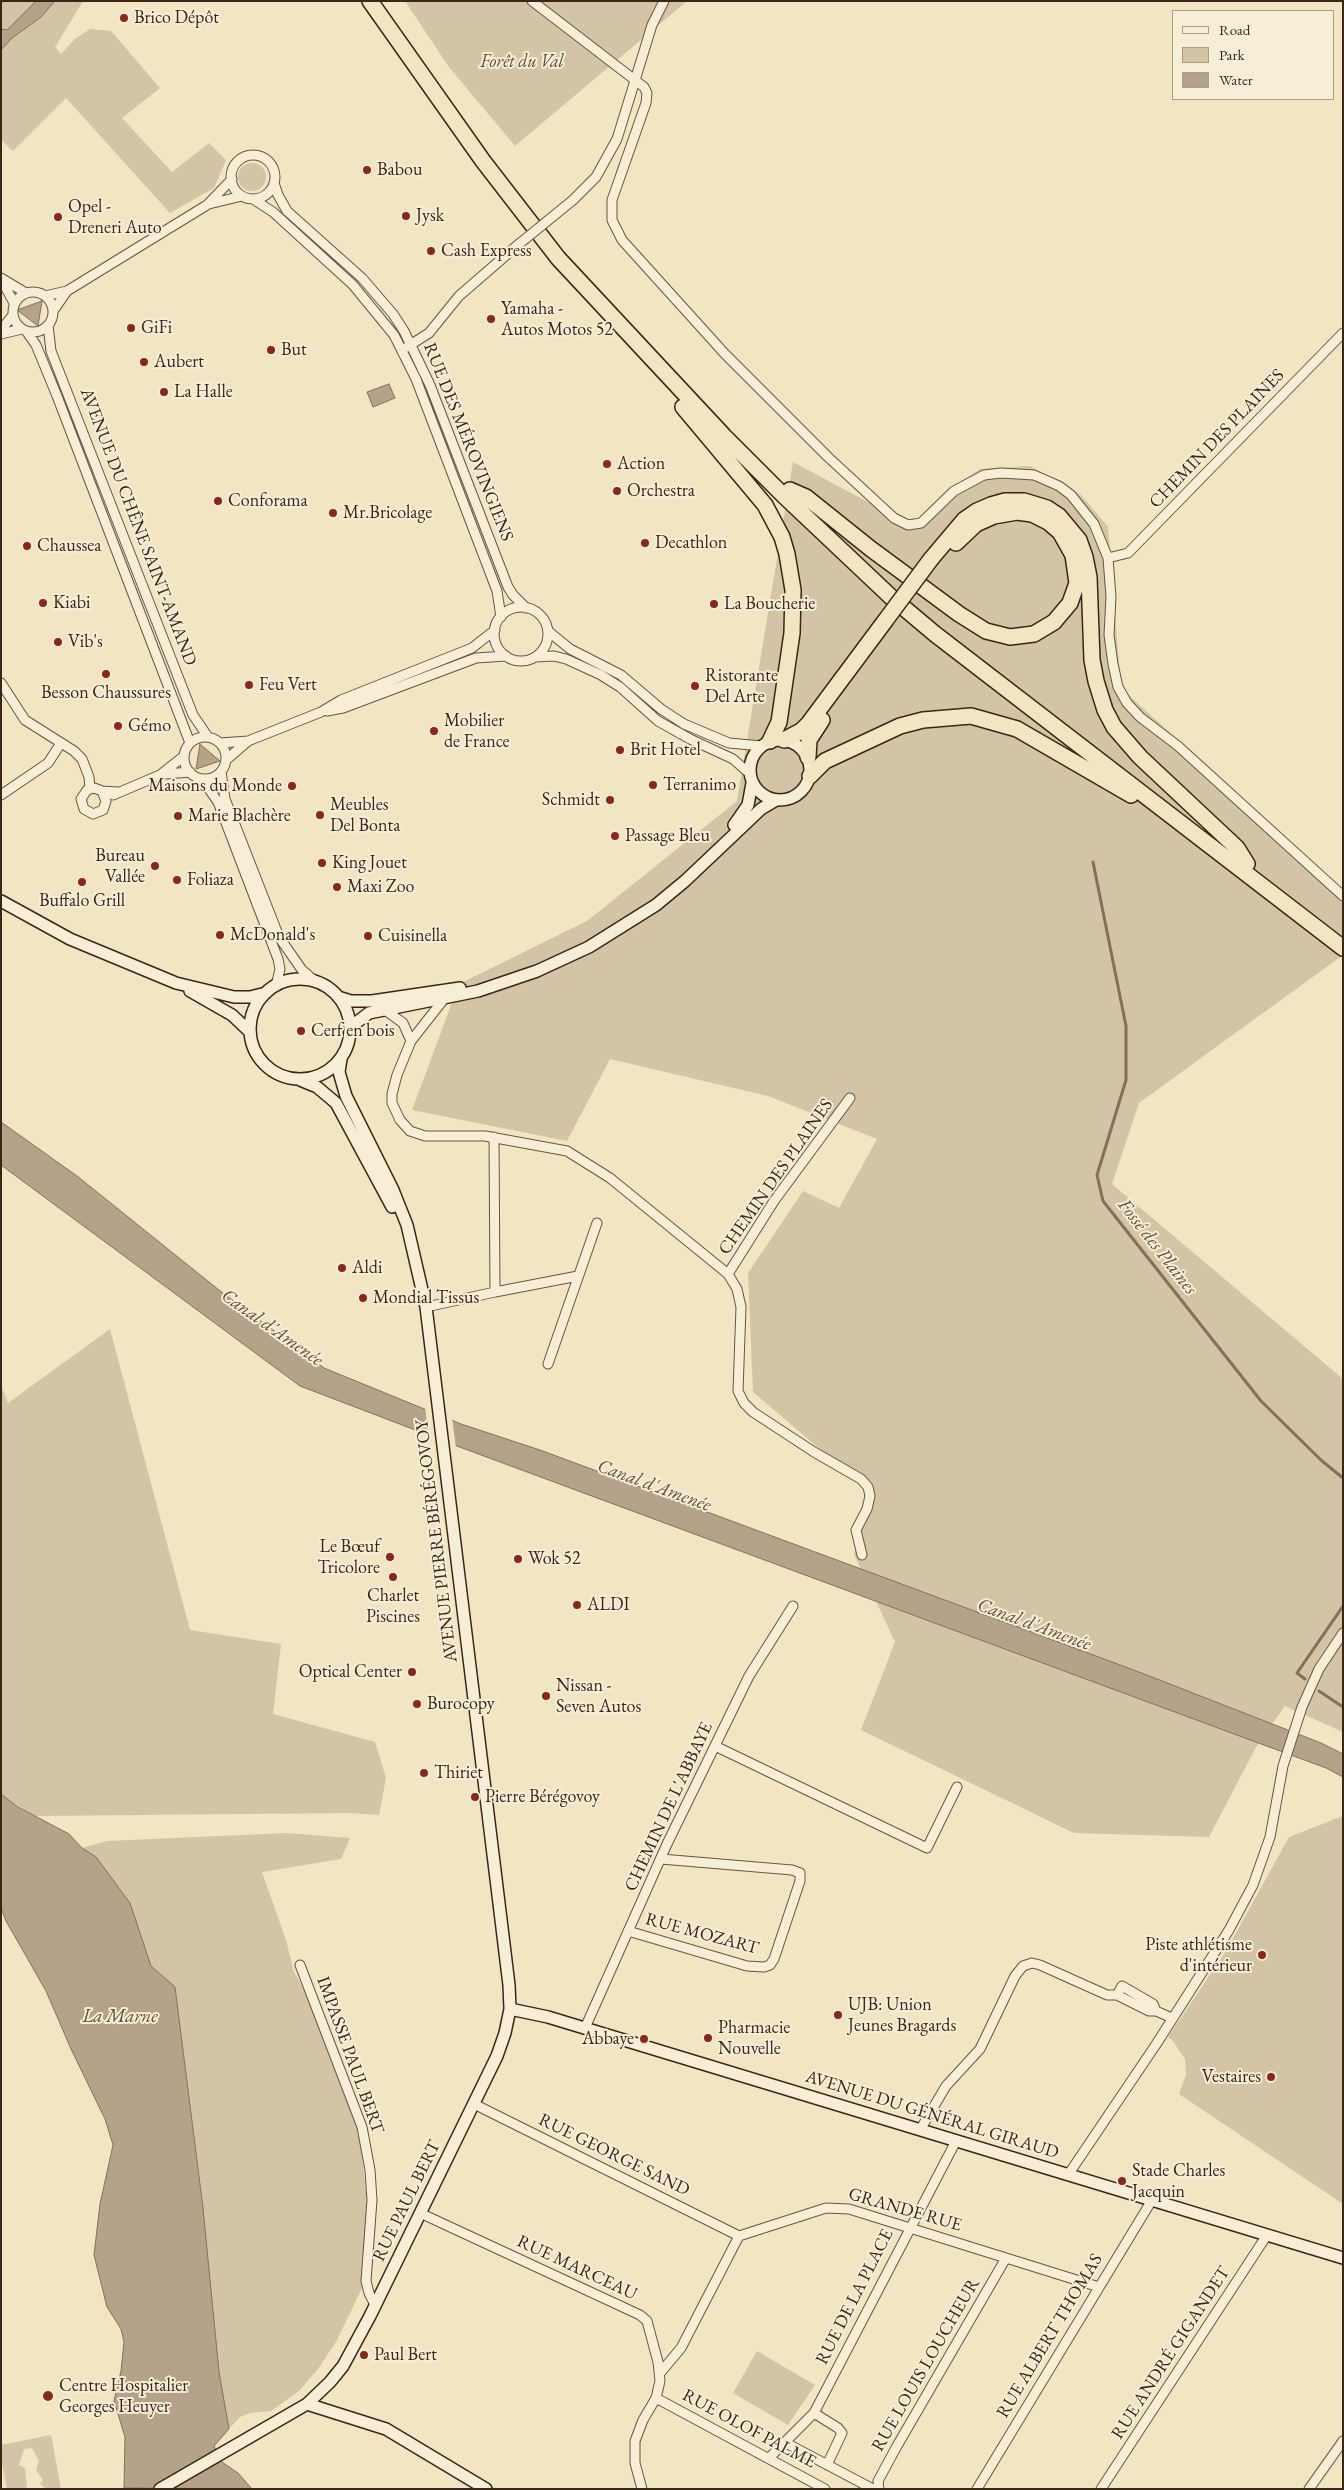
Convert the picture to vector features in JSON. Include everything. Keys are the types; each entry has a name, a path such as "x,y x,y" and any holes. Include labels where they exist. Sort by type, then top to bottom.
{"highway":[{"path":"370,1 522,214 558,258 724,436 891,597 935,634 1343,948"},
{"path":"379,1 500,171 565,253 699,400 790,490 892,586 939,626 1343,938"},
{"path":"625,331 635,352 750,485 765,505 782,537 791,571 793,625 779,722 772,742"},
{"path":"790,490 806,497 871,549 959,614 998,635 1022,637 1044,630 1062,614 1070,603 1077,583 1073,555 1060,532 1048,522 1032,514 1017,512 994,516 976,524 935,562"},
{"path":"808,757 809,740 815,728 964,520 991,505 1005,501 1024,501 1047,508 1059,516 1079,540 1085,557 1088,577 1092,660 1096,682 1105,710 1114,726 1140,757 1237,848 1247,864"},
{"path":"772,742 801,731 809,723 889,624"},
{"path":"810,776 825,761 900,726 923,720 971,716 1017,728 1045,743 1159,814 1176,819"}],"main road":[{"path":"350,1032 364,1016 486,989 537,971 589,947 623,927 685,881 761,809 776,800 794,797 801,792 810,776 808,757 794,743 772,742 752,758 748,804 739,821 680,876 619,922 533,965 476,985 372,1001 351,1001 338,996 316,982 296,980 276,986 266,993 256,1006 250,1032 254,1047 266,1065 284,1076 299,1079 318,1087 328,1095 344,1115 386,1194 412,1249"},
{"path":"751,778 762,794 776,800"},
{"path":"1,901 70,939 176,983 232,1015 250,1032"},
{"path":"176,983 234,997 250,997 266,993"},
{"path":"338,996 349,1019 350,1032 348,1044 341,1058 339,1072 344,1090 393,1190 407,1226 412,1249"},
{"path":"299,1079 318,1076 326,1072 341,1058"},
{"name":"AVENUE PIERRE BÉRÉGOVOY","path":"412,1249 426,1307 490,1831"},
{"name":"RUE PAUL BERT","path":"160,2489 307,2404 330,2382 343,2366 375,2304 474,2104 497,2056 505,2033 510,2009 509,1985 490,1831"},
{"name":"AVENUE DU GÉNÉRAL GIRAUD","path":"510,2009 533,2012 1343,2258"},
{"path":"307,2404 386,2429 405,2438 486,2489"}],"street":[{"path":"532,1 637,79 647,93 646,103 612,200 612,220 622,240 732,361 828,457 894,518 908,524 921,523 954,491 984,475 1001,473 1034,475 1060,486 1084,509 1102,538 1108,558 1111,597 1109,635 1113,664 1118,687 1127,703 1140,717 1178,746 1343,896"},
{"path":"403,350 430,333 459,296 573,200 596,177 617,139 637,79 652,25 664,1"},
{"path":"207,205 242,196 253,199 266,194 274,183 273,168 266,159 255,155 238,161 234,167 232,179 235,189 242,196"},
{"path":"44,296 67,291 207,205 232,179"},
{"name":"RUE DES MÉROVINGIENS","path":"274,183 287,211 304,229 362,278 393,314 412,344 430,385 508,587 526,608"},
{"name":"RUE DES MÉROVINGIENS","path":"253,199 273,212 297,236 353,285 385,321 403,350 418,384 494,582 500,599 500,617"},
{"path":"1,279 26,293"},
{"path":"1,279 14,303 12,315 1,330"},
{"path":"1,334 24,330 38,332 48,326 53,311 67,291"},
{"path":"14,303 26,293 36,292 49,300 53,311"},
{"path":"12,315 16,323 24,330"},
{"name":"AVENUE DU CHÊNE SAINT-AMAND","path":"48,326 51,351 193,715 208,737"},
{"name":"AVENUE DU CHÊNE SAINT-AMAND","path":"24,330 36,345 57,396 190,743"},
{"name":"CHEMIN DES PLAINES","path":"1108,558 1128,554 1343,334"},
{"path":"506,656 496,645 495,630 500,617 512,609 526,608 541,616 548,631 570,649 621,675 661,709 684,724 729,743 772,742"},
{"path":"220,743 248,741 321,712 341,700 472,648 495,630"},
{"path":"535,657 547,643 548,631"},
{"path":"321,712 343,708 476,658 506,656 521,661 545,656 566,659 601,675 620,687 666,726 733,759 751,778"},
{"path":"1,683 26,720 82,758 89,777 90,789"},
{"path":"160,775 184,756 190,743 196,739 208,737 220,743 224,748 226,760"},
{"path":"248,741 226,760 221,772 225,799 279,937 302,970 316,982"},
{"path":"1,795 48,763 61,743"},
{"path":"184,756 190,772"},
{"path":"117,792 90,789 84,792 81,799 82,806 86,812 99,813 103,810 106,801 117,792 160,775 190,772 202,779 218,802 278,959 280,969 276,986"},
{"path":"202,779 212,778 221,772"},
{"path":"102,791 106,801"},
{"path":"444,999 411,1041 397,1075 392,1094 395,1112 404,1126 424,1136 471,1135 494,1137 567,1151 589,1162 728,1274 737,1288 741,1306 738,1391 744,1403 752,1412 814,1452 861,1479 868,1487 870,1496 867,1509 856,1530 862,1555"},
{"path":"385,1010 403,1023 411,1041"},
{"name":"CHEMIN DES PLAINES","path":"728,1274 774,1202 850,1098"},
{"path":"494,1137 494,1292"},
{"path":"548,1364 597,1223"},
{"path":"426,1307 578,1276"},
{"name":"CHEMIN DE L'ABBAYE","path":"585,2028 661,1859 749,1676 793,1606"},
{"path":"1068,2175 1229,1930 1253,1885 1270,1837 1283,1766 1302,1707 1319,1669 1343,1633"},
{"path":"715,1746 927,1848 957,1787"},
{"name":"RUE MOZART","path":"628,1931 746,1966 764,1967 770,1965 774,1959 800,1881 800,1874 792,1870 661,1859"},
{"path":"920,2130 946,2086 980,2050 1016,1976 1023,1966 1032,1963 1107,1995 1117,1995 1149,2011 1156,2011 1172,2018"},
{"name":"IMPASSE PAUL BERT","path":"300,1965 362,2127 370,2170 372,2200 366,2281 375,2304"},
{"name":"RUE GEORGE SAND","path":"474,2104 738,2236"},
{"name":"RUE DE LA PLACE","path":"769,2458 786,2443 814,2412 956,2141"},
{"name":"RUE ALBERT THOMAS","path":"977,2489 1152,2200"},
{"name":"GRANDE RUE","path":"738,2236 834,2207 850,2209 1099,2287"},
{"name":"RUE MARCEAU","path":"420,2213 644,2317 649,2326 660,2373 656,2398"},
{"name":"RUE ANDRÉ GIGANDET","path":"1101,2489 1267,2235"},
{"path":"660,2373 681,2348 738,2236"},
{"name":"RUE LOUIS LOUCHEUR","path":"878,2489 878,2481 897,2446 1006,2258"},
{"path":"642,2489 634,2463 635,2441 642,2420 656,2398"},
{"name":"RUE OLOF PALME","path":"656,2398 825,2489"},
{"path":"814,2412 838,2428 842,2433 827,2465"},
{"path":"1309,2489 1343,2441"},
{"path":"786,2443 873,2489"}],"green space":[{"path":"1,1 83,1 55,47 61,54 75,39 90,29 111,31 160,88 122,118 172,172 209,143 226,160 214,188 170,213 66,98 13,151 1,140"},
{"name":"Forêt du Val","path":"405,1 687,1 515,146 449,67"},
{"path":"252,163 262,167 266,177 262,187 252,191 242,187 238,177 242,167"},
{"path":"793,462 915,527 954,486 980,469 1030,466 1081,495 1108,527 1121,688 1343,891 1343,955 1139,1103 1112,1184 1343,1379 1343,1732 1285,1706 1256,1747 1209,1837 1074,1833 861,1730 895,1642 854,1554 869,1491 753,1392 748,1273 803,1191 839,1208 877,1139 768,1096 610,1059 567,1141 412,1110 459,984 587,921 737,801"},
{"path":"110,1329 190,1630 281,1644 273,1714 375,1742 386,1778 379,1815 349,1813 33,1816 1,1794 1,1385 8,1403"},
{"path":"1343,1816 1343,2204 1179,2094 1186,2075 1185,2059 1173,2041 1168,2037 1226,1951 1289,1837"},
{"path":"287,1833 350,1838 341,1859 262,1872 286,1940 294,1972 307,1995 353,2110 359,2130 367,2198 363,2286 337,2340 318,2369 299,2391 271,2411 250,2413 240,2417 229,2429 219,2374 199,2174 175,1988 151,1966 130,1904 118,1886 82,1848 107,1841"},
{"path":"757,2351 815,2385 788,2425 733,2393"},
{"path":"51,2435 61,2489 47,2489 40,2484 43,2480 36,2470 39,2461 32,2448 24,2449 19,2465 25,2468 27,2489 7,2489 1,2459 1,2445"}],"water":[{"path":"36,1 55,1 41,17 12,38 1,50 1,29 7,30"},
{"path":"42,301 38,326 17,310"},
{"path":"389,384 395,398 373,407 367,392"},
{"path":"200,744 220,761 196,769"},
{"name":"Canal d'Amenée","path":"1,1122 77,1176 219,1290 324,1368 461,1424 540,1450 1139,1672 1321,1743 1343,1754 1343,1777 1326,1768 300,1386 1,1165"},
{"name":"La Marne","path":"1,1794 18,1807 69,1834 82,1848 96,1857 130,1903 151,1966 175,1987 203,2208 219,2372 229,2429 214,2446 222,2462 238,2473 252,2489 124,2488 125,2437 114,2401 121,2371 124,2342 121,2329 107,2307 94,2255 100,2204 113,2145 105,2119 71,2049 46,1991 6,1921 1,1908"}],"pier":[{"path":"425,1407 452,1418 456,1448 429,1437"}],"waterway":[{"name":"Fossé des Plaines","path":"1093,862 1126,1026 1126,1080 1097,1175 1103,1201 1261,1401 1322,1461 1343,1478"},
{"name":"Fossé des Plaines","path":"1305,1679 1297,1673 1343,1606"},
{"name":"Fossé des Plaines","path":"1319,1691 1343,1707"}],"place":[{"name":"Brico Dépôt","path":"124,18"},
{"name":"Babou","path":"367,170"},
{"name":"Jysk","path":"406,216"},
{"name":"Opel - Dreneri Auto","path":"58,217"},
{"name":"Cash Express","path":"431,251"},
{"name":"Yamaha - Autos Motos 52","path":"491,319"},
{"name":"GiFi","path":"131,328"},
{"name":"But","path":"271,350"},
{"name":"Aubert","path":"144,362"},
{"name":"La Halle","path":"164,392"},
{"name":"Action","path":"607,464"},
{"name":"Orchestra","path":"617,491"},
{"name":"Conforama","path":"218,501"},
{"name":"Mr.Bricolage","path":"333,513"},
{"name":"Decathlon","path":"645,543"},
{"name":"Chaussea","path":"27,546"},
{"name":"Kiabi","path":"43,603"},
{"name":"La Boucherie","path":"714,604"},
{"name":"Vib's","path":"58,642"},
{"name":"Besson Chaussures","path":"106,674"},
{"name":"Feu Vert","path":"249,685"},
{"name":"Ristorante Del Arte","path":"695,686"},
{"name":"Gémo","path":"118,726"},
{"name":"Mobilier de France","path":"434,731"},
{"name":"Brit Hotel","path":"620,750"},
{"name":"Terranimo","path":"653,785"},
{"name":"Maisons du Monde","path":"292,786"},
{"name":"Schmidt","path":"610,800"},
{"name":"Meubles Del Bonta","path":"320,815"},
{"name":"Marie Blachère","path":"178,816"},
{"name":"Passage Bleu","path":"615,836"},
{"name":"King Jouet","path":"322,863"},
{"name":"Bureau Vallée","path":"155,866"},
{"name":"Foliaza","path":"177,880"},
{"name":"Buffalo Grill","path":"82,882"},
{"name":"Maxi Zoo","path":"337,887"},
{"name":"McDonald's","path":"220,935"},
{"name":"Cuisinella","path":"368,936"},
{"name":"Cerf en bois","path":"301,1031"},
{"name":"Aldi","path":"342,1268"},
{"name":"Mondial Tissus","path":"363,1298"},
{"name":"Le Bœuf Tricolore","path":"390,1557"},
{"name":"Wok 52","path":"518,1559"},
{"name":"Charlet Piscines","path":"393,1577"},
{"name":"ALDI","path":"577,1605"},
{"name":"Optical Center","path":"412,1672"},
{"name":"Nissan - Seven Autos","path":"546,1696"},
{"name":"Burocopy","path":"417,1704"},
{"name":"Thiriet","path":"424,1773"},
{"name":"Pierre Bérégovoy","path":"475,1797"},
{"name":"Piste athlétisme d'intérieur","path":"1262,1955"},
{"name":"UJB: Union Jeunes Bragards","path":"838,2015"},
{"name":"Pharmacie Nouvelle","path":"708,2038"},
{"name":"Abbaye","path":"644,2039"},
{"name":"Vestaires","path":"1271,2077"},
{"name":"Stade Charles Jacquin","path":"1122,2181"},
{"name":"Paul Bert","path":"364,2355"},
{"name":"Centre Hospitalier Georges Heuyer","path":"48,2396"}]}
